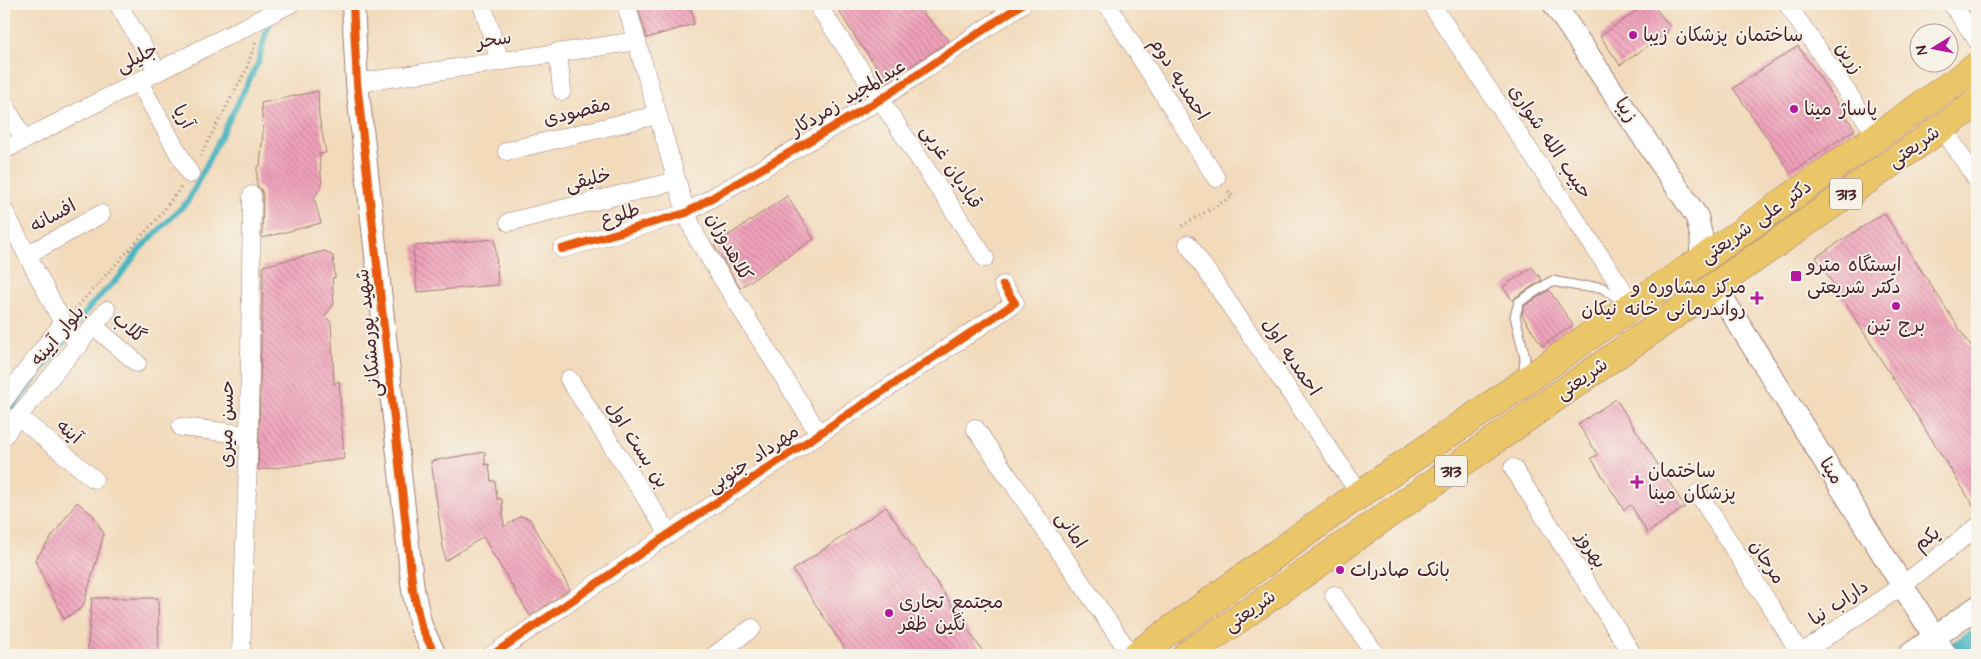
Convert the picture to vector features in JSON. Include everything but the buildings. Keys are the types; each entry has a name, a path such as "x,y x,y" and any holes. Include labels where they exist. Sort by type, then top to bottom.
{"main road":[{"name":"شریعتی","path":"1877,136 1977,66"},
{"name":"شریعتی","path":"1198,652 1281,590 1977,103"},
{"name":"دکتر علی شریعتی","path":"1633,305 1700,262 1877,136"},
{"name":"شریعتی","path":"1136,655 1360,494 1523,383 1633,305"},
{"path":"1264,563 1281,590"}],"street":[{"path":"118,4 158,72"},
{"name":"جلیلی","path":"4,150 158,72 262,10 290,4"},
{"name":"شهید پورمشکانی","path":"353,4 357,82 413,590 421,626 435,655"},
{"path":"482,4 500,61"},
{"name":"کلاهدوزان","path":"626,4 686,213 709,260 819,434"},
{"name":"قبادیان غربی","path":"817,4 985,258"},
{"name":"عبدالمجید زمردکار","path":"686,213 881,99 1022,4"},
{"name":"احمدیه دوم","path":"1106,4 1216,178"},
{"name":"حبیب الله شواری","path":"1431,4 1633,305"},
{"name":"زیبا","path":"1554,4 1697,217 1702,240 1700,262"},
{"name":"زرین","path":"1787,4 1877,136"},
{"path":"1952,4 1977,40"},
{"name":"سحر","path":"357,82 637,41"},
{"path":"558,52 562,91"},
{"name":"آریا","path":"138,82 190,174"},
{"path":"4,103 24,140"},
{"name":"مقصودی","path":"507,152 657,114"},
{"path":"1942,127 1977,180"},
{"name":"خلیقی","path":"510,222 676,180"},
{"name":"حسن میری","path":"241,655 249,436 252,195"},
{"path":"4,211 63,323 79,346"},
{"name":"طلوع","path":"562,249 686,213"},
{"name":"افسانه","path":"27,255 101,214"},
{"name":"احمدیه اول","path":"1188,244 1360,494"},
{"name":"مهرداد جنوبی","path":"492,655 669,534 1015,303 1003,285"},
{"name":"مینا","path":"1715,286 1941,647"},
{"name":"بلوار آیینه","path":"4,436 18,416 79,346 107,310"},
{"name":"بلوار آیینه","path":"4,400 63,323"},
{"name":"گلاب","path":"94,326 137,363"},
{"name":"بن بست اول","path":"569,378 669,534"},
{"name":"آینه","path":"18,416 94,479"},
{"path":"181,427 249,436"},
{"name":"امانی","path":"975,428 1131,655"},
{"name":"بهروز","path":"1513,468 1633,655"},
{"name":"مرجان","path":"1698,493 1800,655"},
{"name":"یکم","path":"1903,585 1977,526"},
{"name":"داراب نیا","path":"1800,655 1903,585"},
{"path":"1334,595 1376,655"},
{"path":"1909,655 1941,647 1977,608"},
{"path":"715,655 752,628"}],"lane":[{"path":"1523,383 1525,358 1515,316 1519,302 1552,281 1579,286 1601,287 1619,300 1633,305"}],"path":[{"path":"1188,244 1178,229 1233,196 1216,178"}],"waterway":[{"path":"4,420 92,304 120,276 140,249 188,201 258,63 266,33 273,17"},
{"path":"1965,655 1977,646"}],"cycle path":[{"path":"353,4 357,83 413,590 421,626 435,655"},
{"path":"562,249 686,213 881,99 1022,4"},
{"path":"492,655 669,534 1015,303 1003,285"}],"place":[{"name":"ساختمان پزشکان زیبا","path":"1633,35"},
{"name":"پاساژ مینا","path":"1794,109"},
{"name":"ایستگاه مترو دکتر شریعتی","path":"1796,276"},
{"name":"مرکز مشاوره و رواندرمانی خانه نیکان","path":"1757,298"},
{"name":"برج تین","path":"1896,306"},
{"name":"ساختمان پزشكان مينا","path":"1637,482"},
{"name":"بانک صادرات","path":"1340,570"},
{"name":"مجتمع تجاری نگین ظفر","path":"889,613"}]}
